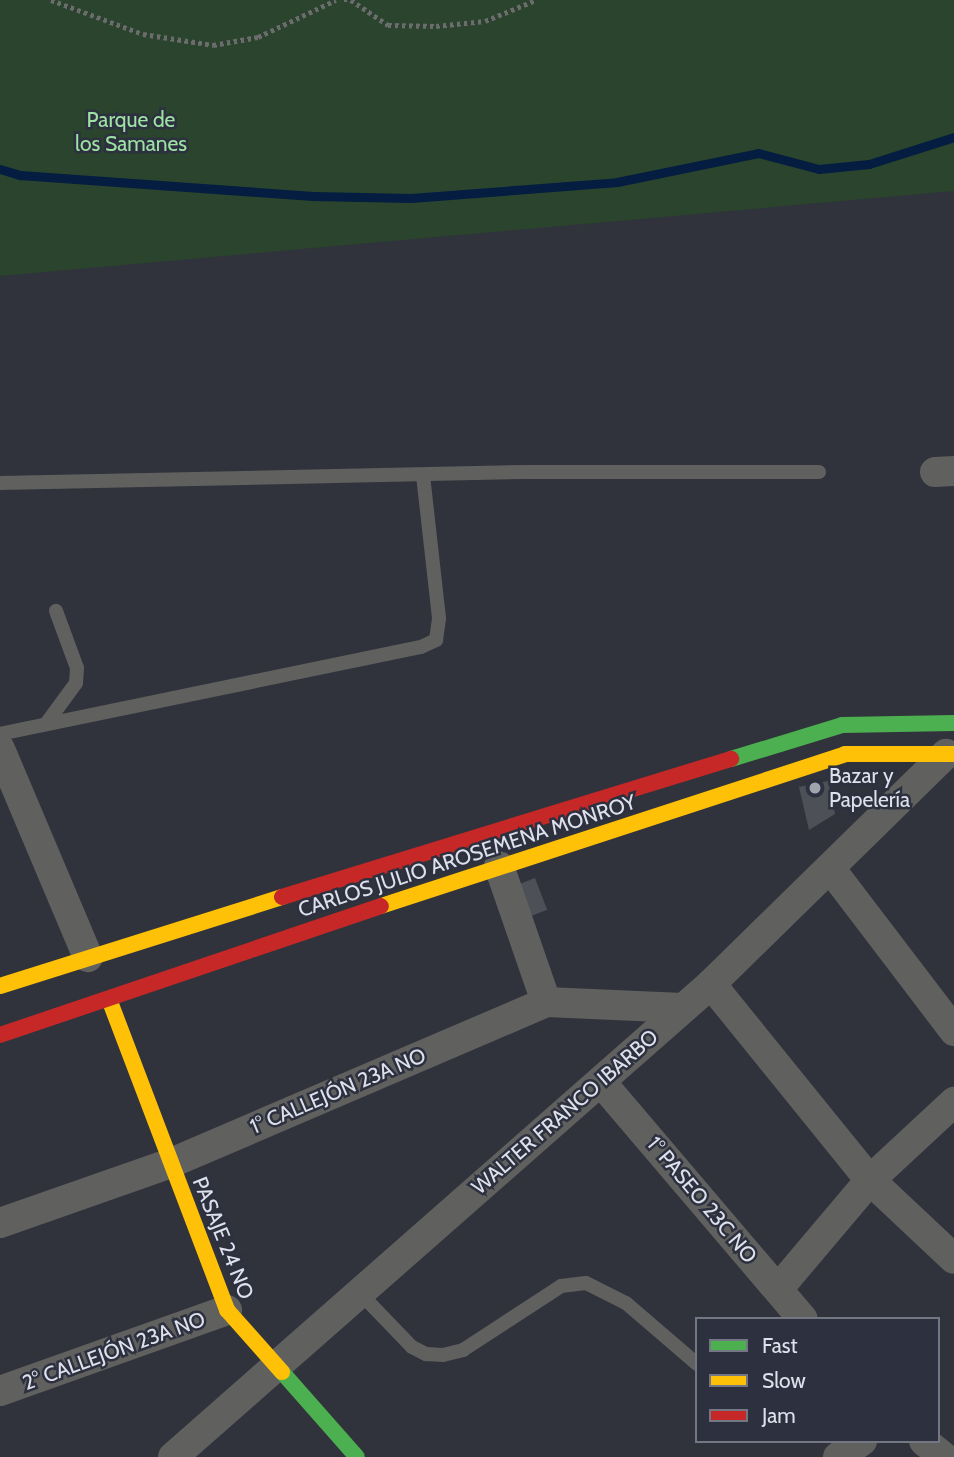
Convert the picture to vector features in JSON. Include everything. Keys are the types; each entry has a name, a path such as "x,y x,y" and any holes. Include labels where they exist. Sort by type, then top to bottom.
{"main road":[{"name":"CARLOS JULIO AROSEMENA MONROY","path":"0,986 842,725 949,723"},
{"name":"CARLOS JULIO AROSEMENA MONROY","path":"0,1035 108,999 122,982 499,866 845,754 951,757"},
{"path":"98,954 122,982"},
{"name":"PASAJE 24 NO","path":"108,999 227,1310 357,1457"}],"street":[{"path":"949,723 951,757"},
{"path":"0,749 98,954"},
{"name":"WALTER FRANCO IBARBO","path":"173,1457 276,1363 711,984 830,868 951,757"},
{"path":"499,866 546,1002"},
{"path":"830,868 954,1031"},
{"path":"711,984 870,1180 954,1259"},
{"name":"1° CALLEJÓN 23A NO","path":"0,1223 171,1163 546,1002 683,1008"},
{"name":"1° PASEO 23C NO","path":"601,1082 801,1317"},
{"path":"778,1289 870,1180 954,1102"},
{"name":"2° CALLEJÓN 23A NO","path":"0,1391 227,1310"},
{"path":"838,1457 859,1443"},
{"path":"926,1443 944,1457"}],"lane":[{"path":"0,483 422,475 819,472"},
{"path":"0,734 421,647 436,640 439,618 422,475"},
{"path":"46,724 76,682 77,668 56,611"},
{"path":"359,1292 412,1347 426,1354 443,1355 463,1350 561,1286 586,1283 626,1303 695,1362"}],"path":[{"path":"51,0 143,34 213,45 258,37 336,0"},
{"path":"344,0 351,0 388,25 436,26 485,21 536,0"}],"green space":[{"name":"Parque de los Samanes","path":"0,0 954,0 954,191 0,276"}],"building":[{"path":"828,781 835,814 809,830 799,787"},
{"path":"535,878 547,910 529,917 516,885"}],"waterway":[{"path":"0,169 20,175 313,196 411,198 617,182 758,153 819,169 869,164 954,137"}],"traffic: fast":[{"path":"731,759 842,725 954,723"},
{"path":"282,1372 357,1457"}],"traffic: slow":[{"path":"381,906 845,754 954,754"},
{"path":"0,986 282,897"},
{"path":"109,999 227,1310 282,1372"}],"traffic: jam":[{"path":"282,897 731,759"},
{"path":"0,1035 381,906"}],"place":[{"name":"Bazar y Papelería","path":"815,788"}]}
